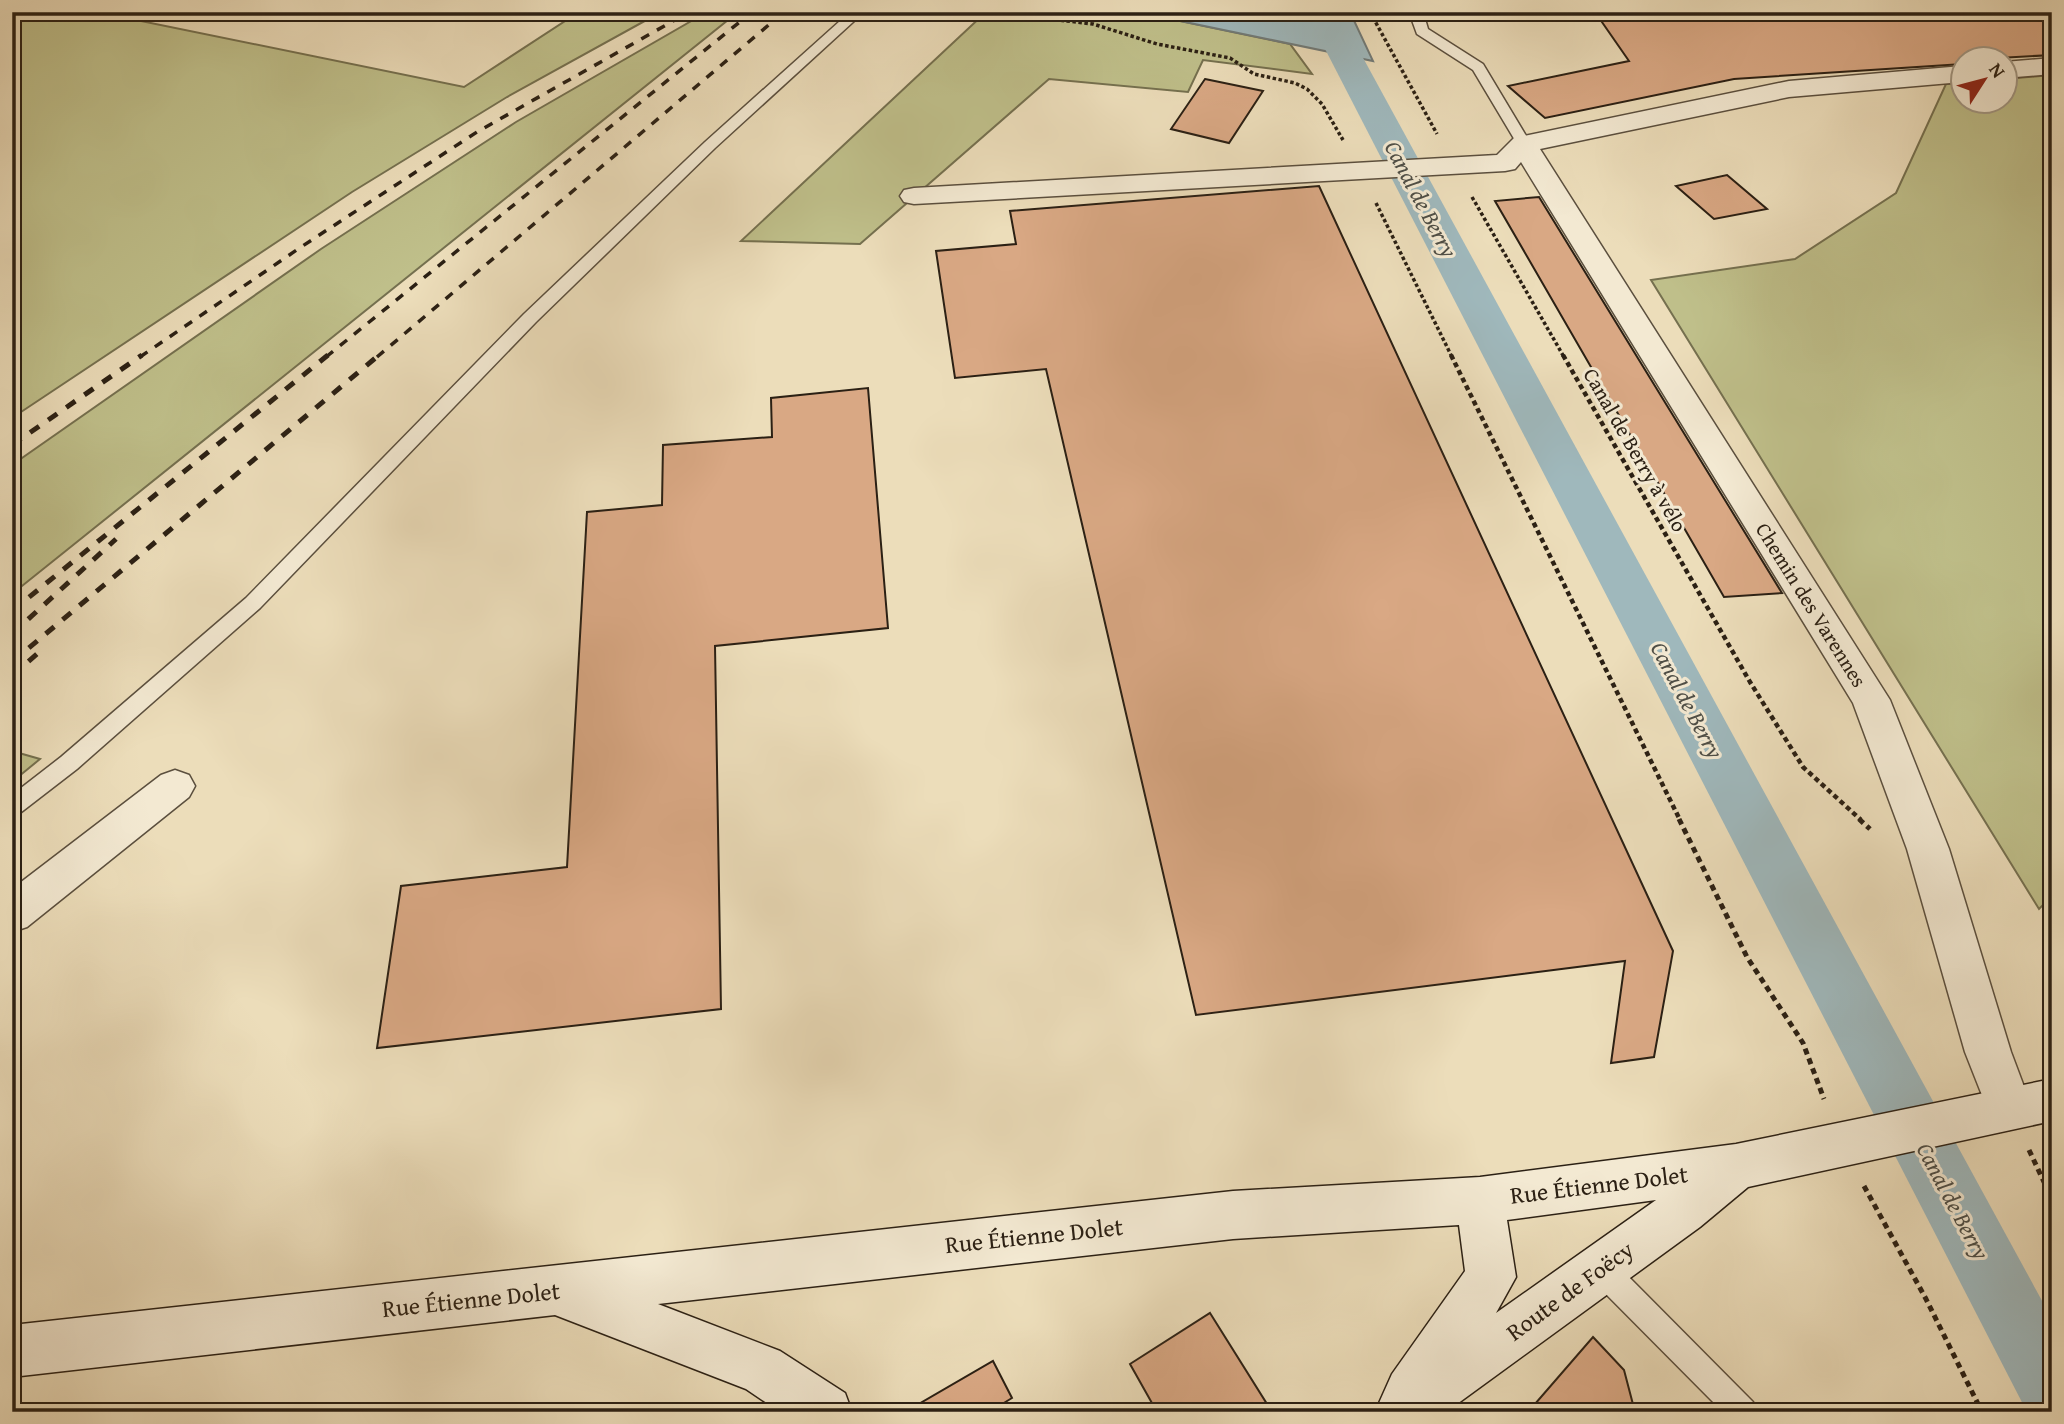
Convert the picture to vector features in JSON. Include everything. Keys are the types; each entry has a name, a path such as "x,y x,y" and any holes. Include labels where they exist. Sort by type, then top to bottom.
{"street":[{"path":"2018,69 2052,66"},
{"path":"914,196 1368,173 1505,163 1524,144 1789,89 1948,75"},
{"name":"Chemin des Varennes","path":"1524,144 1871,700 1928,849 1988,1052 2036,1103"},
{"path":"12,914 175,786"},
{"name":"Rue Étienne Dolet","path":"12,1351 556,1291 742,1267 1233,1215 1480,1200 1736,1167 2036,1103"},
{"name":"Route de Foëcy","path":"1399,1412 1683,1210 1736,1167"},
{"name":"Route de Foëcy","path":"1399,1412 1491,1277 1480,1200"},
{"path":"556,1291 762,1369 826,1412"}],"lane":[{"path":"12,807 69,763 253,603 530,318 710,145 858,12"},
{"path":"1416,12 1422,31 1478,67 1524,144"},
{"path":"1601,1269 1743,1412"}],"path":[{"path":"989,12 1093,24 1157,44 1230,58 1254,74 1295,83 1307,89 1322,104 1368,173 1747,957 1803,1043 1856,1141 1926,1299 1982,1412"},
{"name":"Canal de Berry à vélo","path":"1370,12 1446,167 1803,767 1887,841 1928,849"}],"green space":[{"path":"12,12 97,12 464,87 579,12 661,12 507,97 352,192 12,418"},
{"path":"707,12 738,12 12,594 12,465 321,249 516,122"},
{"path":"986,12 1137,12 1290,44 1312,74 1203,60 1188,92 1049,79 860,244 741,241"},
{"path":"2052,75 2052,896 2039,909 1651,280 1795,259 1896,193 1946,84 1948,116 2018,116 2018,78"},
{"path":"12,751 40,759 12,782"}],"water":[{"path":"1137,12 1350,12 1373,61"}],"building":[{"path":"1595,12 2052,12 2052,55 2018,57 2018,46 1948,46 1948,65 1734,79 1545,118 1508,86 1629,61"},
{"path":"1205,79 1263,91 1229,143 1171,129"},
{"path":"1727,175 1767,209 1714,219 1676,186"},
{"path":"1319,186 1673,951 1654,1057 1611,1063 1625,961 1196,1015 1046,369 955,378 936,251 1016,244 1010,211"},
{"path":"1539,197 1782,593 1724,597 1495,201"},
{"path":"868,388 888,628 715,646 721,1009 377,1048 401,886 567,867 587,512 662,505 663,445 772,437 771,398"},
{"path":"1210,1313 1272,1412 1157,1412 1130,1364"},
{"path":"1593,1337 1624,1370 1635,1412 1528,1412"},
{"path":"993,1361 1012,1398 989,1412 905,1412"}],"waterway":[{"name":"Canal de Berry","path":"1322,12 2052,1388"}],"railway":[{"path":"140,357 477,132 689,12"},
{"path":"326,357 752,12"},
{"path":"377,357 784,12"},
{"path":"12,445 142,355"},
{"path":"12,611 328,355"},
{"path":"12,662 379,355"},
{"path":"12,634 116,539"},
{"path":"12,676 37,654"}]}
